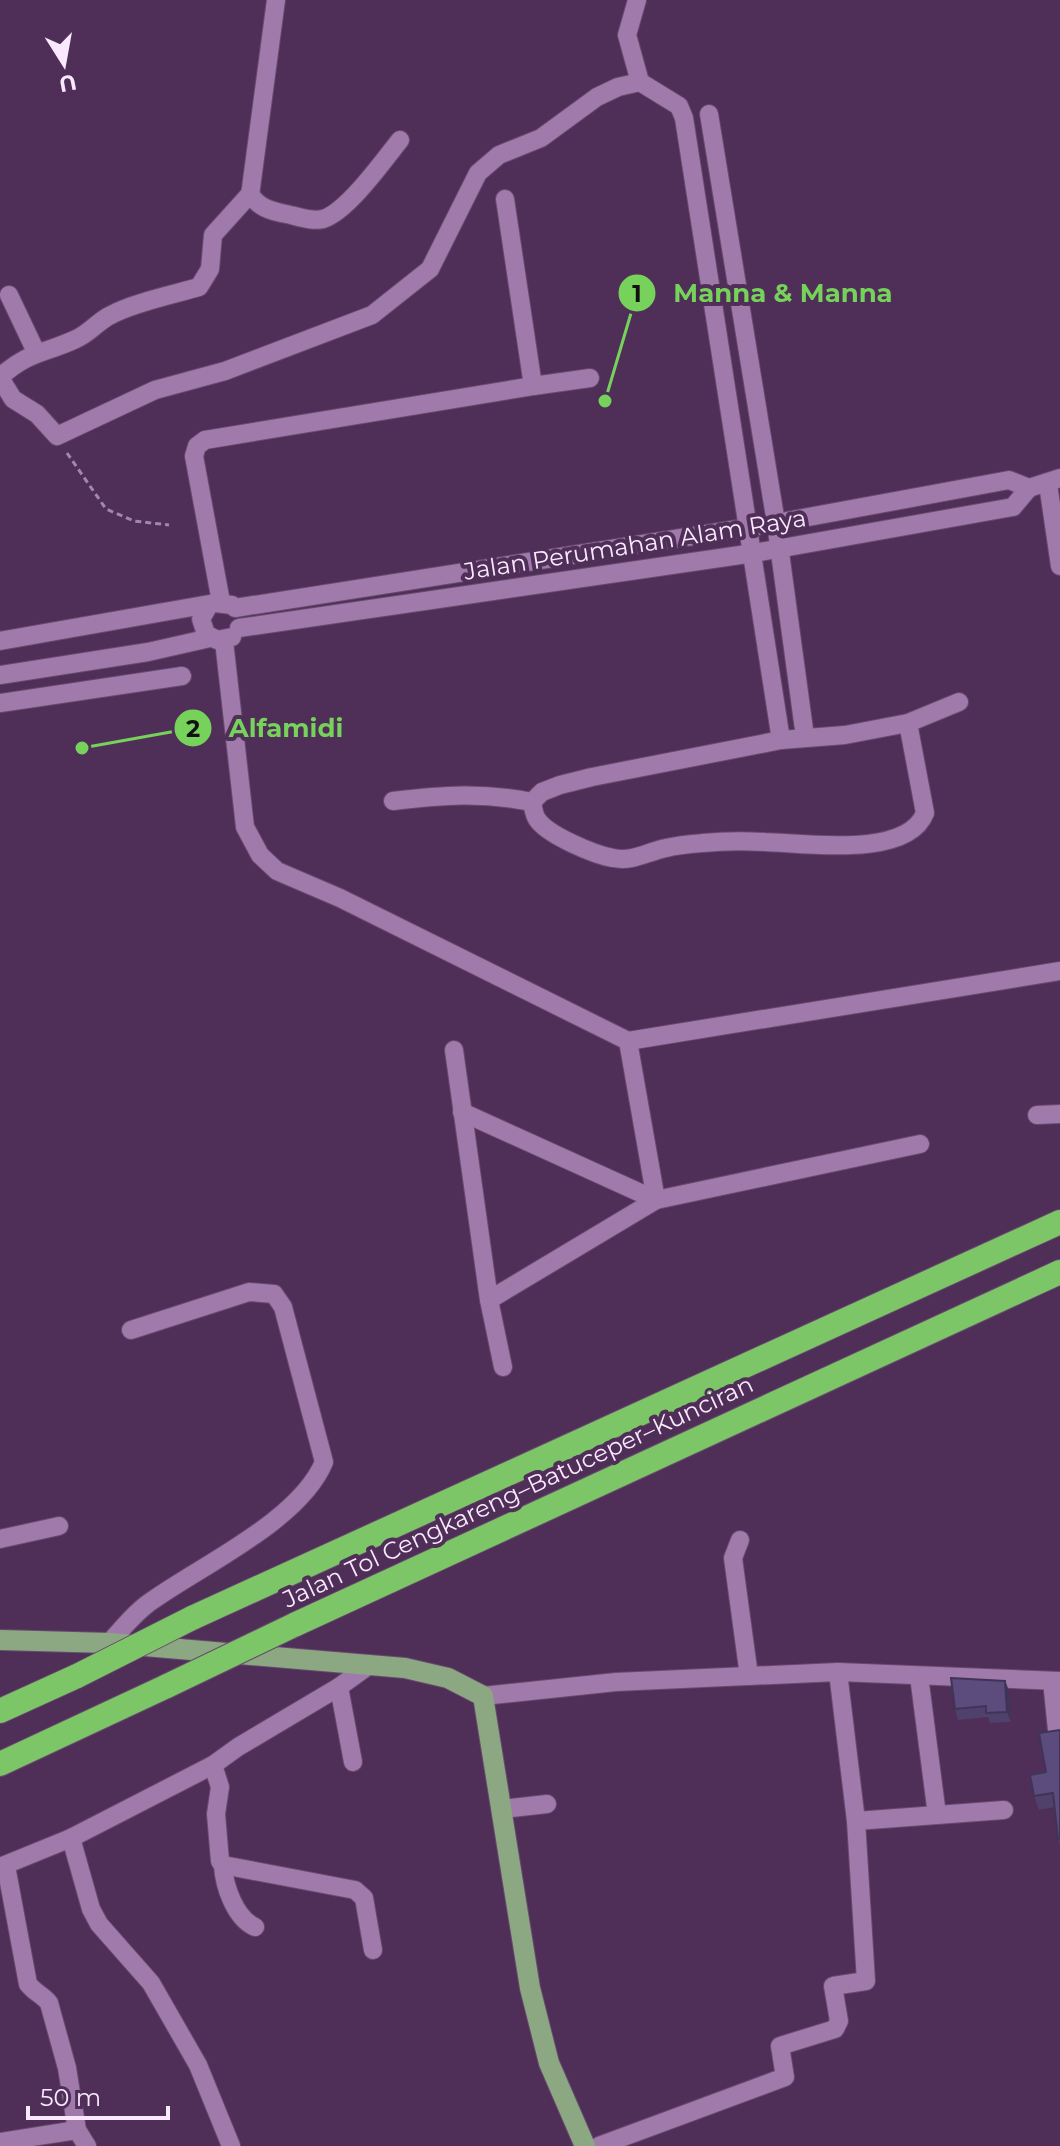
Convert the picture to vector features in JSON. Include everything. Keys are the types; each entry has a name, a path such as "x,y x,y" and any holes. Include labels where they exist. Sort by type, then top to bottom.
{"highway":[{"name":"Jalan Tol Cengkareng–Batuceper–Kunciran","path":"0,1711 192,1618 1060,1222"},
{"name":"Jalan Tol Cengkareng–Batuceper–Kunciran","path":"0,1764 1060,1272"}],"main road":[{"path":"0,1640 109,1643 405,1668 448,1678 483,1696 530,1988 549,2063 585,2146"}],"street":[{"path":"276,0 250,194 213,235 210,269 199,287 110,315 90,333 16,362 0,378 13,399 47,426 155,390 225,371 372,315 430,269 478,173 499,155 541,138 597,97 618,87 640,82"},
{"path":"637,0 627,35 640,82 679,106 684,118 781,740"},
{"path":"709,114 780,548 805,737"},
{"path":"250,194 255,202 272,211 316,220 326,219 359,192 400,140"},
{"path":"505,199 533,386"},
{"path":"9,295 36,352"},
{"path":"222,605 194,456 197,446 205,440 590,378"},
{"name":"Jalan Perumahan Alam Raya","path":"0,641 776,523 1009,480 1029,488"},
{"path":"1054,481 1060,566"},
{"name":"Jalan Perumahan Alam Raya","path":"239,628 754,553 1013,507 1029,488 1054,481"},
{"path":"0,675 148,652 235,634 239,628 239,614 222,605"},
{"path":"222,605 201,619 203,630 217,639 245,827 260,855 277,871 340,898 628,1041 1060,971"},
{"path":"148,652 153,682"},
{"path":"66,665 71,694"},
{"path":"0,703 182,676"},
{"path":"532,802 542,792 560,785 781,740 845,735 908,723 959,702"},
{"path":"532,802 536,818 551,832 612,858 631,860 664,848 703,843 763,842 837,847 873,843 906,834 921,823 925,813 908,723"},
{"path":"393,801 450,794 496,795 532,802"},
{"path":"628,1041 656,1200"},
{"path":"454,1050 489,1300 503,1367"},
{"path":"462,1112 656,1200"},
{"path":"1037,1115 1060,1114"},
{"path":"489,1300 656,1200 920,1144"},
{"path":"109,1643 150,1602 256,1533 298,1500 317,1478 324,1462 283,1307 274,1294 249,1292 131,1330"},
{"path":"0,1539 59,1526"},
{"path":"740,1540 733,1558 749,1676"},
{"path":"0,2142 82,2138 49,2003 28,1984 3,1867 71,1838 213,1765 368,1666"},
{"path":"599,2146 785,2077 780,2046 838,2026 833,1986 862,1982 867,1977 856,1821 838,1672"},
{"path":"483,1696 616,1682 838,1672 1056,1681 1057,1730"},
{"path":"919,1676 937,1815"},
{"path":"339,1687 353,1762"},
{"path":"213,1765 220,1787 216,1814 224,1877 241,1918 255,1927"},
{"path":"502,1809 547,1804"},
{"path":"856,1821 1004,1810"},
{"path":"71,1838 91,1909 99,1924 151,1983 198,2065 231,2146"},
{"path":"223,1865 355,1890 364,1898 373,1950"}],"path":[{"path":"47,426 106,509 134,521 169,525"}],"building":[{"path":"951,1678 1005,1681 1007,1712 986,1713 986,1706 955,1709"},
{"path":"1060,1730 1058,1839 1053,1793 1034,1796 1030,1775 1046,1772 1039,1733"}],"place":[{"name":"Manna & Manna","path":"605,401"},
{"name":"Alfamidi","path":"82,748"}]}
